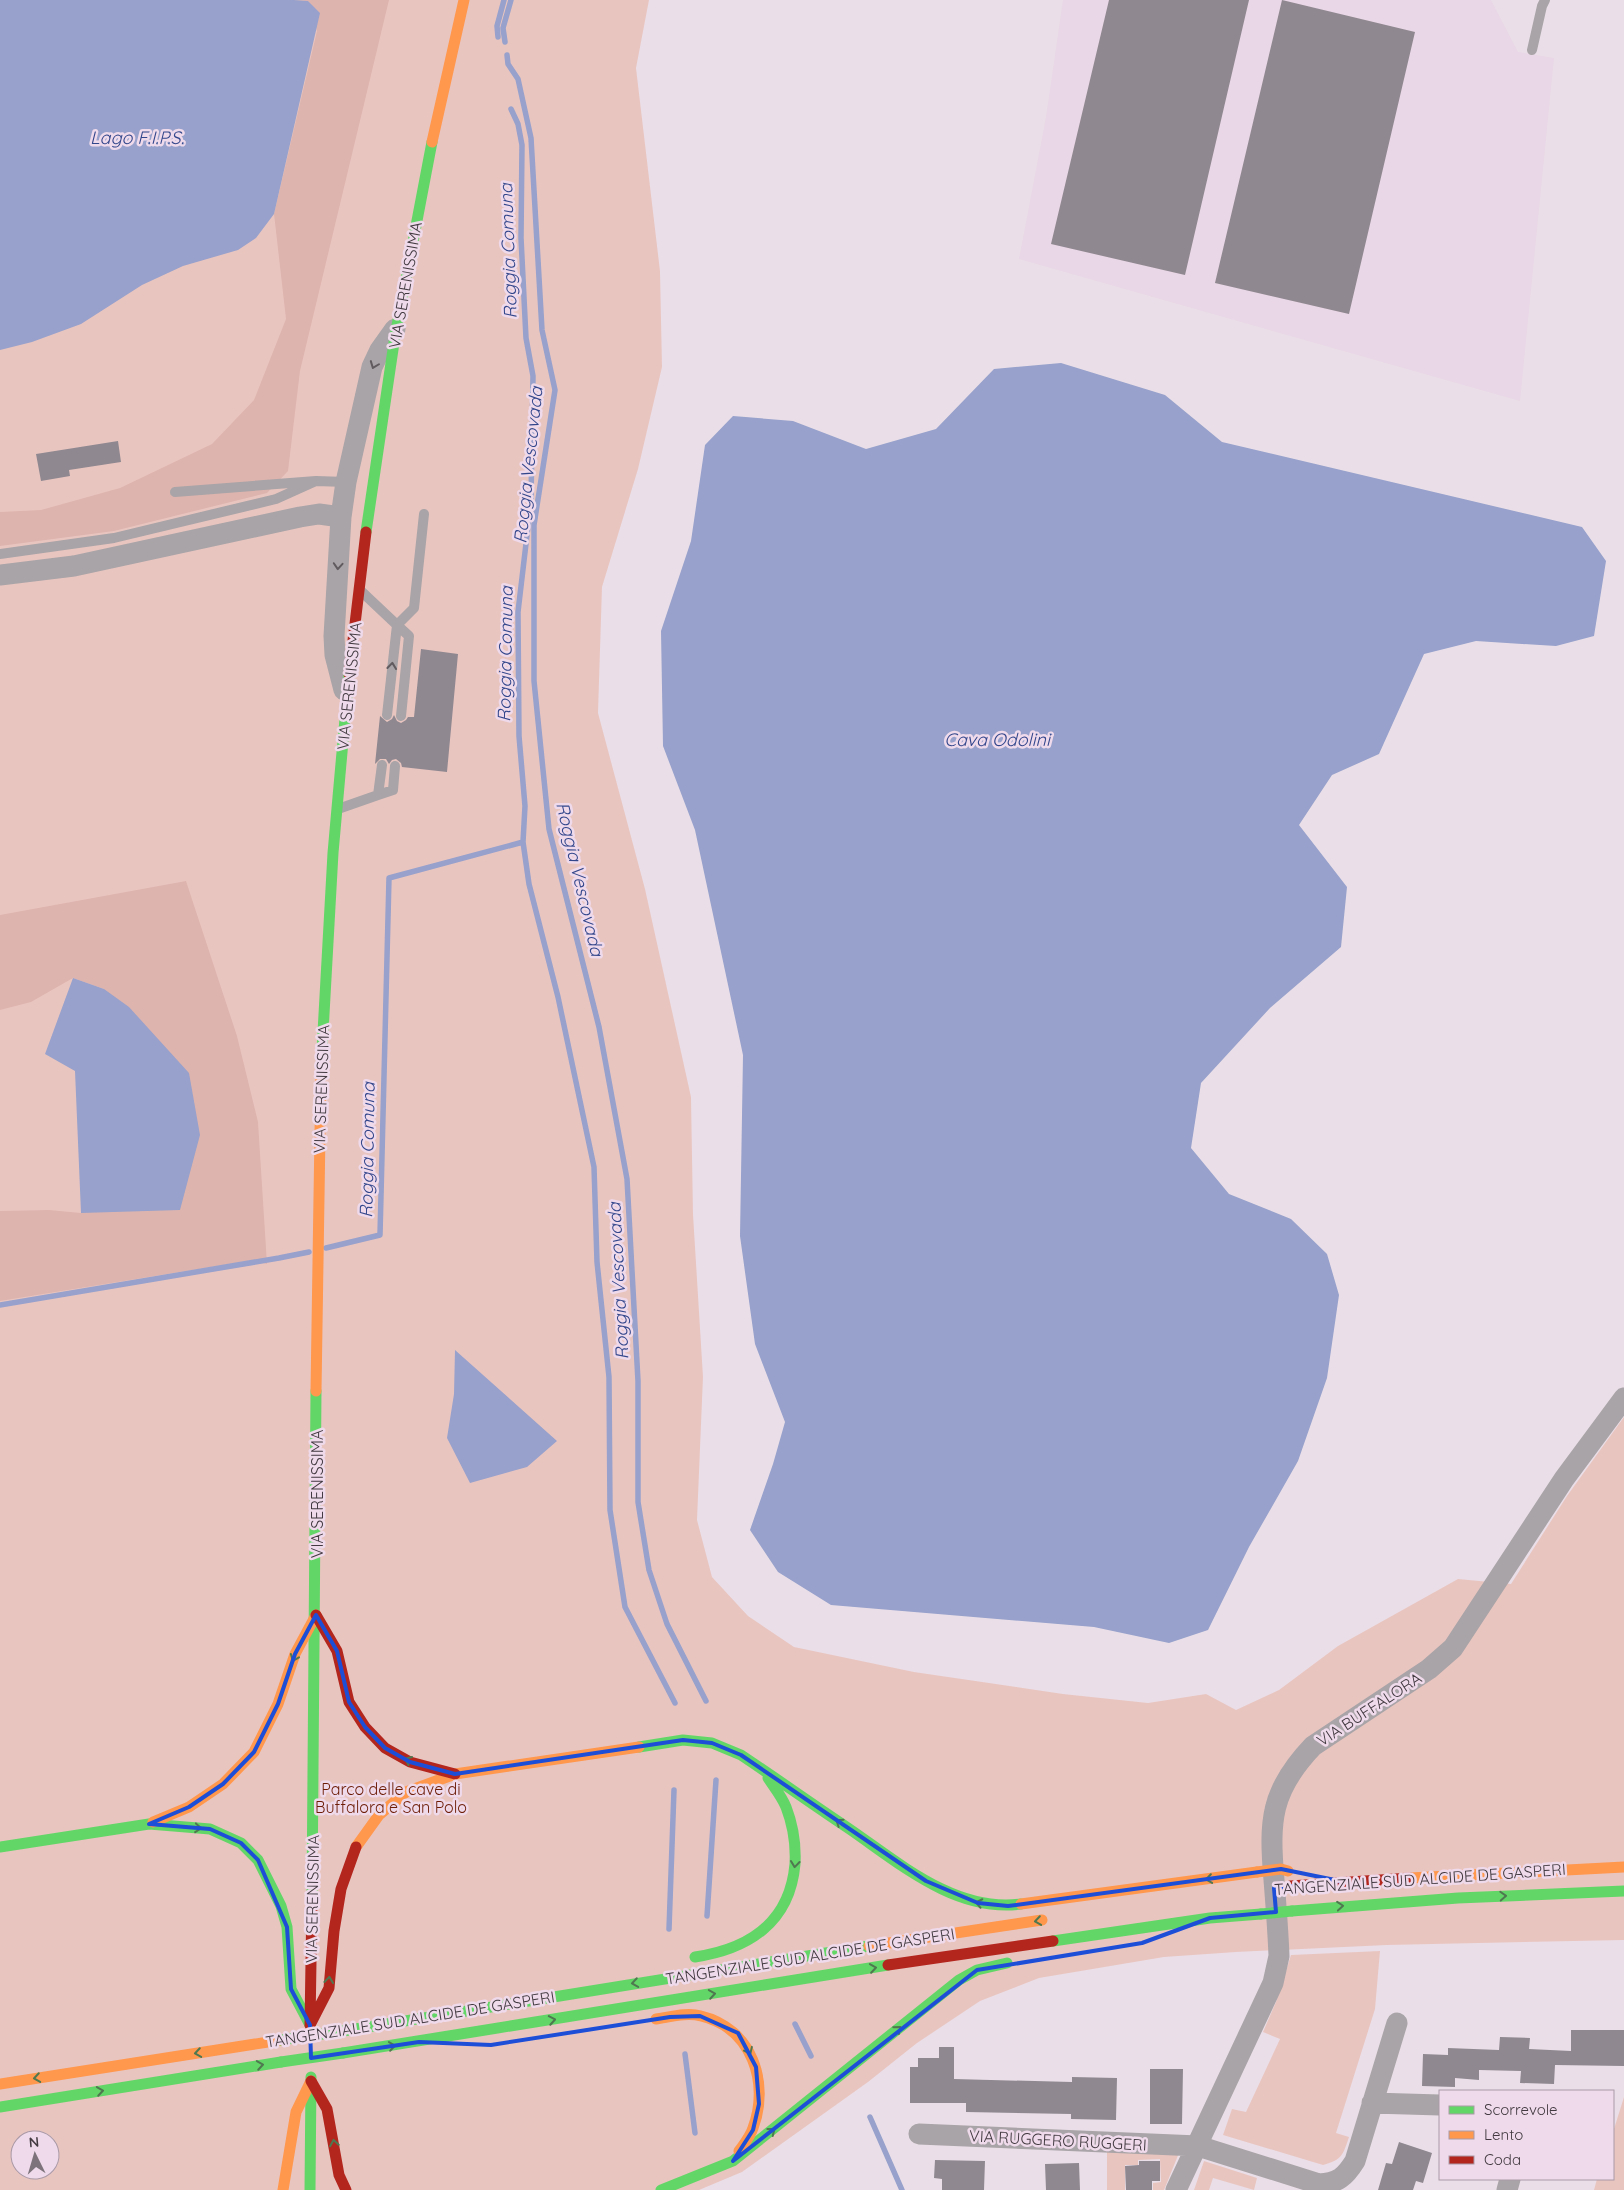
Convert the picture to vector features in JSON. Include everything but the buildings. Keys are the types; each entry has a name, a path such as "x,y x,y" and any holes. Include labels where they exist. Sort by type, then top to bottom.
{"main road":[{"name":"VIA SERENISSIMA","path":"310,2190 310,2025 316,1615 317,1248 320,1080 327,939 346,697 371,492 410,248 464,0"},
{"path":"316,1615 337,1651 349,1702 365,1727 385,1748 410,1762 455,1774"},
{"path":"149,1824 189,1807 223,1784 254,1752 278,1704 295,1654 316,1615"},
{"path":"310,2025 328,1988 334,1931 341,1890 350,1861 358,1842 379,1815 406,1792 455,1774 683,1740 712,1743 742,1755 926,1881 951,1894 978,1904 1008,1906 1281,1870 1340,1881"},
{"path":"685,1959 713,1955 745,1943 764,1930 775,1917 789,1893 796,1862 794,1835 786,1807 763,1770"},
{"path":"0,1847 149,1824 210,1829 241,1843 258,1860 281,1906 287,1927 291,1989 310,2025"},
{"name":"TANGENZIALE SUD ALCIDE DE GASPERI","path":"1259,1890 1340,1881 1624,1867"},
{"name":"TANGENZIALE SUD ALCIDE DE GASPERI","path":"0,2107 419,2042 854,1970 1210,1918 1379,1903 1567,1892 1624,1891"},
{"name":"TANGENZIALE SUD ALCIDE DE GASPERI","path":"0,2084 343,2031 756,1963 1056,1918"},
{"path":"1159,1936 1210,1918"},
{"path":"661,2190 733,2160 959,1980 977,1970 1016,1962"},
{"path":"512,2003 556,1984"},
{"path":"641,2021 670,2017 700,2016 723,2023 738,2033 748,2046 756,2067 760,2086 759,2104 753,2130 733,2160"},
{"path":"419,2042 473,2044"},
{"path":"48,2064 90,2070"},
{"path":"283,2190 296,2112 311,2081"},
{"path":"311,2081 327,2109 339,2174 346,2190"},
{"path":"36,2113 65,2097"}],"street":[{"path":"346,697 337,664 334,636 341,517 346,482 372,367 380,350 398,323"},
{"path":"0,576 74,566 300,517 319,514 341,517"},
{"name":"VIA BUFFALORA","path":"1176,2190 1273,1983 1277,1969 1279,1956 1270,1838 1275,1810 1288,1776 1299,1760 1313,1746 1429,1669 1453,1648 1564,1479 1624,1398"},
{"path":"1198,2146 1319,2184 1334,2183 1345,2177 1355,2161 1397,2023"},
{"path":"1372,2103 1439,2105"},
{"name":"VIA RUGGERO RUGGERI","path":"919,2134 1198,2146"}],"lane":[{"path":"1532,50 1542,6 1546,0"},
{"path":"175,492 316,481 346,482"},
{"path":"0,554 114,538 276,499 316,481"},
{"path":"387,715 397,625 414,608 424,514"},
{"path":"360,590 410,636 401,716"},
{"path":"378,795 382,765"},
{"path":"337,810 393,790 395,766"}],"highlighted area":[{"path":"316,1615 337,1651 349,1702 365,1727 385,1748 410,1762 455,1774 683,1740 712,1743 741,1755 926,1881 978,1903 1008,1906 1281,1869 1340,1881 1274,1888 1276,1912 1210,1918 1142,1943 977,1970 733,2161 753,2130 759,2104 756,2067 738,2033 700,2016 670,2017 491,2045 419,2042 311,2058 310,2025 291,1989 287,1927 258,1860 241,1843 210,1829 149,1824 189,1807 223,1784 254,1752 278,1704 295,1654"}],"shaded area":[{"path":"294,0 389,0 300,371 288,471 267,493 114,531 0,546 0,512 41,510 120,488 212,444 254,400 286,319 274,214 317,31 308,1"},
{"path":"1063,0 1491,0 1518,52 1554,58 1520,401 1019,259 1046,117"},
{"path":"186,881 237,1036 258,1122 267,1264 254,1260 0,1301 0,1211 49,1210 81,1213 104,989 73,978 31,1002 0,1010 0,915"}],"green space":[{"name":"Parco delle cave di Buffalora e San Polo","path":"0,0 649,0 636,68 660,271 662,367 638,469 602,587 598,713 645,889 691,1097 693,1214 703,1377 697,1520 712,1577 748,1616 794,1647 914,1672 1063,1694 1148,1703 1206,1694 1236,1710 1279,1690 1338,1646 1458,1579 1511,1584 1567,1496 1624,1417 1624,1940 1387,1945 1236,1952 1164,1957 1039,1978 980,2001 917,2043 868,2082 742,2172 699,2190 0,2190"},
{"path":"1380,1951 1375,2009 1336,2133 1349,2137 1341,2156 1323,2165 1223,2135 1232,2109 1246,2112 1280,2039 1263,2032 1276,2002 1291,1955"},
{"path":"1624,2097 1624,2190 1594,2190 1597,2180 1614,2180 1614,2129"},
{"path":"1107,2152 1179,2153 1164,2190 1153,2190 1153,2183 1161,2182 1160,2159 1138,2160 1138,2165 1125,2165 1125,2190 1107,2190"},
{"path":"1204,2161 1257,2178 1254,2190 1213,2178 1209,2190 1194,2190"}],"water":[{"name":"Lago F.I.P.S.","path":"0,0 294,0 308,1 320,13 274,214 256,238 238,250 183,266 142,285 81,324 32,342 0,350"},
{"name":"Cava Odolini","path":"1061,363 1165,395 1222,442 1582,527 1606,561 1594,636 1556,646 1476,641 1424,654 1379,754 1332,775 1299,825 1347,887 1341,947 1270,1008 1201,1083 1191,1148 1229,1194 1291,1219 1327,1254 1339,1295 1327,1378 1298,1461 1249,1547 1208,1630 1169,1643 1094,1627 831,1605 778,1572 750,1530 773,1464 785,1422 755,1344 740,1236 743,1055 695,830 663,746 661,631 691,541 705,445 733,416 793,421 866,449 936,429 994,369"},
{"path":"73,978 104,989 129,1007 189,1073 200,1135 180,1210 81,1213 75,1071 45,1054"},
{"path":"455,1350 557,1441 527,1467 470,1483 447,1438 454,1394"}],"waterway":[{"name":"Roggia Comuna","path":"498,37 497,26 504,0"},
{"name":"Roggia Vescovada","path":"505,42 503,28 511,0"},
{"name":"Roggia Vescovada","path":"507,55 508,64 518,79 531,138 542,330 555,390 534,525 534,681 549,829 599,1027 627,1179 638,1381 638,1502 649,1570 667,1624 706,1701"},
{"name":"Roggia Comuna","path":"511,109 518,124 522,145 521,238 526,338 533,376 531,501 518,612 519,736 525,806 523,842 529,884 558,997 594,1167 597,1262 609,1377 610,1510 625,1607 675,1703"},
{"name":"Roggia Comuna","path":"326,1248 380,1235 389,878 523,842"},
{"name":"Roggia Comuna","path":"0,1305 309,1252"},
{"name":"Roggia Vescovada","path":"707,1916 716,1780"},
{"name":"Roggia Comuna","path":"669,1929 674,1790"},
{"name":"Roggia Vescovada","path":"795,2024 811,2056"},
{"name":"Roggia Comuna","path":"685,2054 695,2133"},
{"name":"Roggia Vescovada","path":"870,2117 902,2190"}],"traffic: fast":[{"path":"366,532 395,336 432,142"},
{"path":"321,1068 333,853 349,674"},
{"path":"312,1898 316,1391"},
{"path":"639,1747 683,1740 712,1743 741,1755 907,1869 950,1893 973,1901 997,1905 1021,1904"},
{"path":"695,1957 715,1953 749,1939 775,1917 785,1902 795,1864 794,1835 786,1807 768,1778"},
{"path":"0,1847 149,1824 210,1829 241,1843 258,1860 281,1906 287,1927 291,1989 310,2025"},
{"path":"1292,1911 1458,1898 1624,1891"},
{"path":"1261,1914 1292,1911"},
{"path":"1053,1941 1210,1918 1261,1914"},
{"path":"343,2031 869,1946"},
{"path":"661,2190 733,2161 959,1980 977,1970 1007,1963"},
{"path":"343,2053 888,1965"},
{"path":"281,2040 343,2031"},
{"path":"281,2062 343,2053"},
{"path":"0,2107 281,2062"},
{"path":"310,2190 311,2077"}],"traffic: slow":[{"path":"432,142 464,0"},
{"path":"316,1391 321,1068"},
{"path":"153,1822 189,1807 223,1784 254,1752 278,1704 295,1654 316,1615"},
{"path":"356,1847 379,1815 406,1792 455,1774 639,1747"},
{"path":"1410,1878 1624,1867"},
{"path":"1257,1872 1281,1869 1288,1871"},
{"path":"1021,1904 1257,1872"},
{"path":"869,1946 1042,1920"},
{"path":"656,2019 684,2015 701,2016 719,2022 733,2032 744,2045 752,2060 757,2076 759,2093 758,2111 753,2128 739,2151"},
{"path":"0,2084 281,2040"},
{"path":"283,2190 296,2112 311,2081"}],"traffic: jam":[{"path":"349,674 366,532"},
{"path":"316,1615 337,1651 349,1702 365,1727 385,1748 410,1762 455,1774"},
{"path":"310,2025 329,1988 334,1931 341,1889 356,1847"},
{"path":"1290,1886 1410,1878"},
{"path":"310,2025 312,1898"},
{"path":"888,1965 1053,1941"},
{"path":"311,2081 327,2109 339,2175 346,2190"}]}
